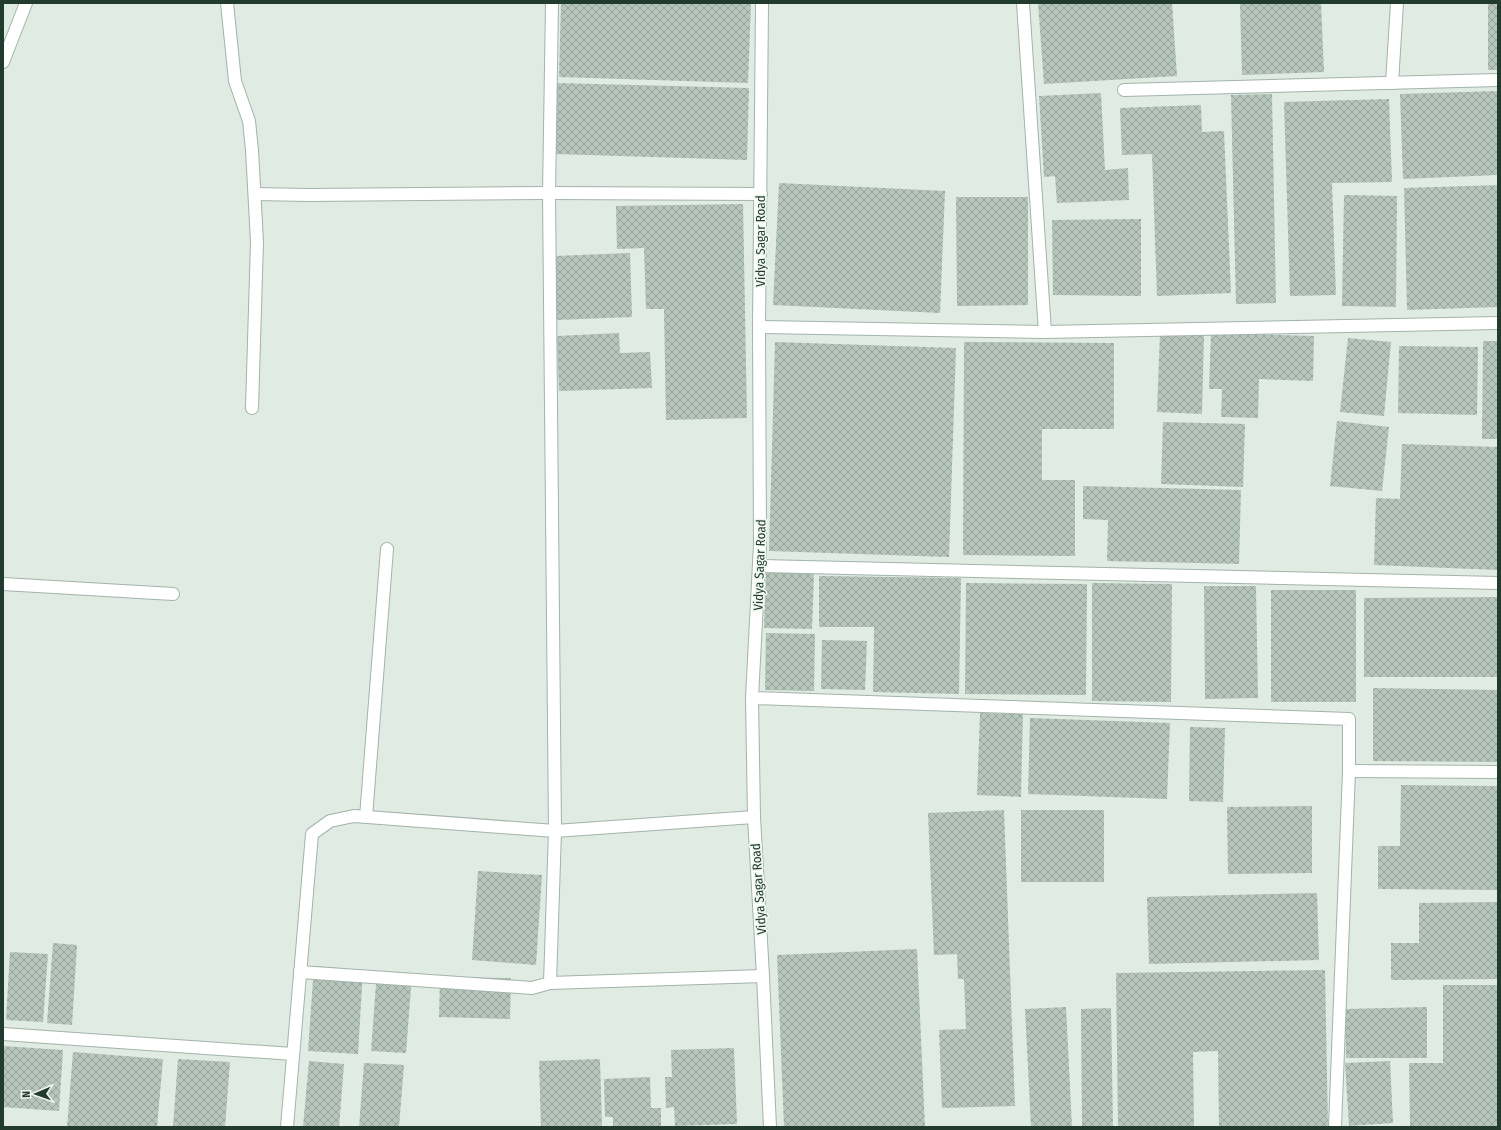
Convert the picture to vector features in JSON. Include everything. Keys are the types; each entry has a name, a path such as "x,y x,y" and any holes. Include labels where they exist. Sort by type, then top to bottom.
{"street":[{"path":"3,62 26,3"},
{"path":"227,3 235,81 250,121 258,242 252,408"},
{"path":"550,983 555,831 549,193 552,3"},
{"name":"Vidya Sagar Road","path":"762,3 760,194 760,566 752,698 754,817 764,976 770,1127"},
{"path":"1023,3 1045,332"},
{"path":"1392,83 1397,3"},
{"path":"1124,90 1498,80"},
{"path":"255,194 760,194"},
{"path":"760,327 1045,332 1498,323"},
{"path":"366,817 387,549"},
{"path":"760,566 1498,583"},
{"path":"3,584 173,594"},
{"path":"752,698 1349,719 1335,1127"},
{"path":"1348,771 1498,772"},
{"path":"288,1127 312,834 330,821 354,816 555,831 754,817"},
{"path":"300,972 532,988 550,983 764,976"},
{"path":"3,1034 294,1054"}],"building":[{"path":"561,3 751,3 748,83 559,77"},
{"path":"1038,3 1172,3 1177,76 1044,84"},
{"path":"1321,3 1324,72 1242,75 1240,4"},
{"path":"1488,3 1498,3 1498,70 1488,70"},
{"path":"556,83 749,88 747,160 555,154"},
{"path":"1498,91 1498,175 1403,179 1400,94"},
{"path":"1101,93 1105,170 1128,168 1129,200 1057,203 1055,176 1044,177 1039,96"},
{"path":"1272,94 1276,303 1236,304 1231,95"},
{"path":"1389,99 1392,182 1332,183 1336,295 1290,296 1284,102"},
{"path":"1201,105 1202,132 1224,131 1231,293 1157,296 1152,154 1122,155 1120,108"},
{"path":"779,183 945,191 940,313 773,305"},
{"path":"1498,185 1498,307 1407,310 1404,188"},
{"path":"1344,195 1397,196 1396,307 1342,306"},
{"path":"956,197 1028,197 1028,305 957,306"},
{"path":"743,204 747,418 666,420 664,309 646,309 644,248 617,249 616,206"},
{"path":"1141,219 1141,296 1053,295 1052,220"},
{"path":"630,253 632,317 557,320 554,256"},
{"path":"619,333 620,353 650,352 652,388 559,391 557,336"},
{"path":"1160,333 1204,335 1202,414 1157,412"},
{"path":"1211,333 1314,336 1313,381 1259,379 1258,418 1221,417 1222,389 1209,389"},
{"path":"1348,338 1391,342 1384,416 1340,412"},
{"path":"1483,341 1498,341 1498,439 1482,439"},
{"path":"775,342 956,348 949,557 769,551"},
{"path":"964,342 1114,343 1114,429 1042,429 1042,480 1075,480 1075,556 963,555"},
{"path":"1399,346 1478,347 1477,415 1398,413"},
{"path":"1337,421 1389,427 1382,491 1330,486"},
{"path":"1163,422 1245,424 1243,487 1161,484"},
{"path":"1402,444 1498,447 1498,570 1374,565 1376,498 1400,499"},
{"path":"1083,486 1241,490 1239,564 1107,561 1108,520 1083,519"},
{"path":"766,572 814,574 812,629 764,628"},
{"path":"819,576 961,578 959,694 873,692 874,627 819,627"},
{"path":"966,583 1087,584 1086,695 965,694"},
{"path":"1092,583 1172,584 1171,702 1092,701"},
{"path":"1204,586 1256,586 1258,698 1205,699"},
{"path":"1271,590 1356,590 1356,702 1271,702"},
{"path":"1498,597 1498,677 1364,677 1364,598"},
{"path":"766,633 815,634 814,691 765,690"},
{"path":"822,640 867,641 865,690 821,689"},
{"path":"1373,688 1498,690 1498,762 1373,761"},
{"path":"980,713 1023,714 1021,797 977,795"},
{"path":"1030,718 1170,723 1167,799 1028,794"},
{"path":"1190,727 1225,728 1223,802 1189,801"},
{"path":"1401,785 1498,786 1498,890 1378,889 1378,846 1400,846"},
{"path":"1312,806 1312,873 1228,874 1227,807"},
{"path":"1004,810 1015,1106 942,1108 939,1030 966,1029 964,979 958,979 957,954 934,955 928,813"},
{"path":"1021,810 1104,810 1104,882 1021,882"},
{"path":"478,871 542,875 536,965 472,960"},
{"path":"1317,893 1319,960 1149,964 1147,897"},
{"path":"1498,902 1498,979 1391,980 1391,943 1419,943 1419,903"},
{"path":"53,943 77,945 72,1025 47,1023"},
{"path":"917,949 925,1127 784,1127 777,955"},
{"path":"10,952 48,954 43,1022 6,1020"},
{"path":"314,966 363,970 358,1054 308,1051"},
{"path":"1325,970 1328,1127 1219,1127 1218,1051 1193,1052 1194,1127 1118,1127 1116,973"},
{"path":"377,971 412,975 406,1053 371,1051"},
{"path":"440,977 511,978 510,1019 439,1017"},
{"path":"1443,985 1498,985 1498,1127 1410,1126 1409,1063 1443,1063"},
{"path":"1066,1007 1072,1127 1031,1127 1025,1009"},
{"path":"1427,1007 1427,1058 1346,1058 1345,1009"},
{"path":"1111,1008 1113,1127 1082,1127 1081,1009"},
{"path":"3,1046 63,1050 59,1111 3,1107"},
{"path":"734,1048 737,1124 675,1126 674,1107 666,1108 665,1077 672,1077 671,1050"},
{"path":"73,1052 163,1059 157,1127 67,1127"},
{"path":"178,1059 230,1062 225,1127 173,1127"},
{"path":"600,1059 602,1127 541,1127 539,1061"},
{"path":"309,1061 344,1064 339,1127 303,1127"},
{"path":"1390,1061 1393,1123 1349,1126 1345,1063"},
{"path":"364,1063 404,1065 399,1127 359,1127"},
{"path":"650,1077 651,1108 661,1108 661,1127 613,1127 613,1117 605,1117 604,1079"}]}
